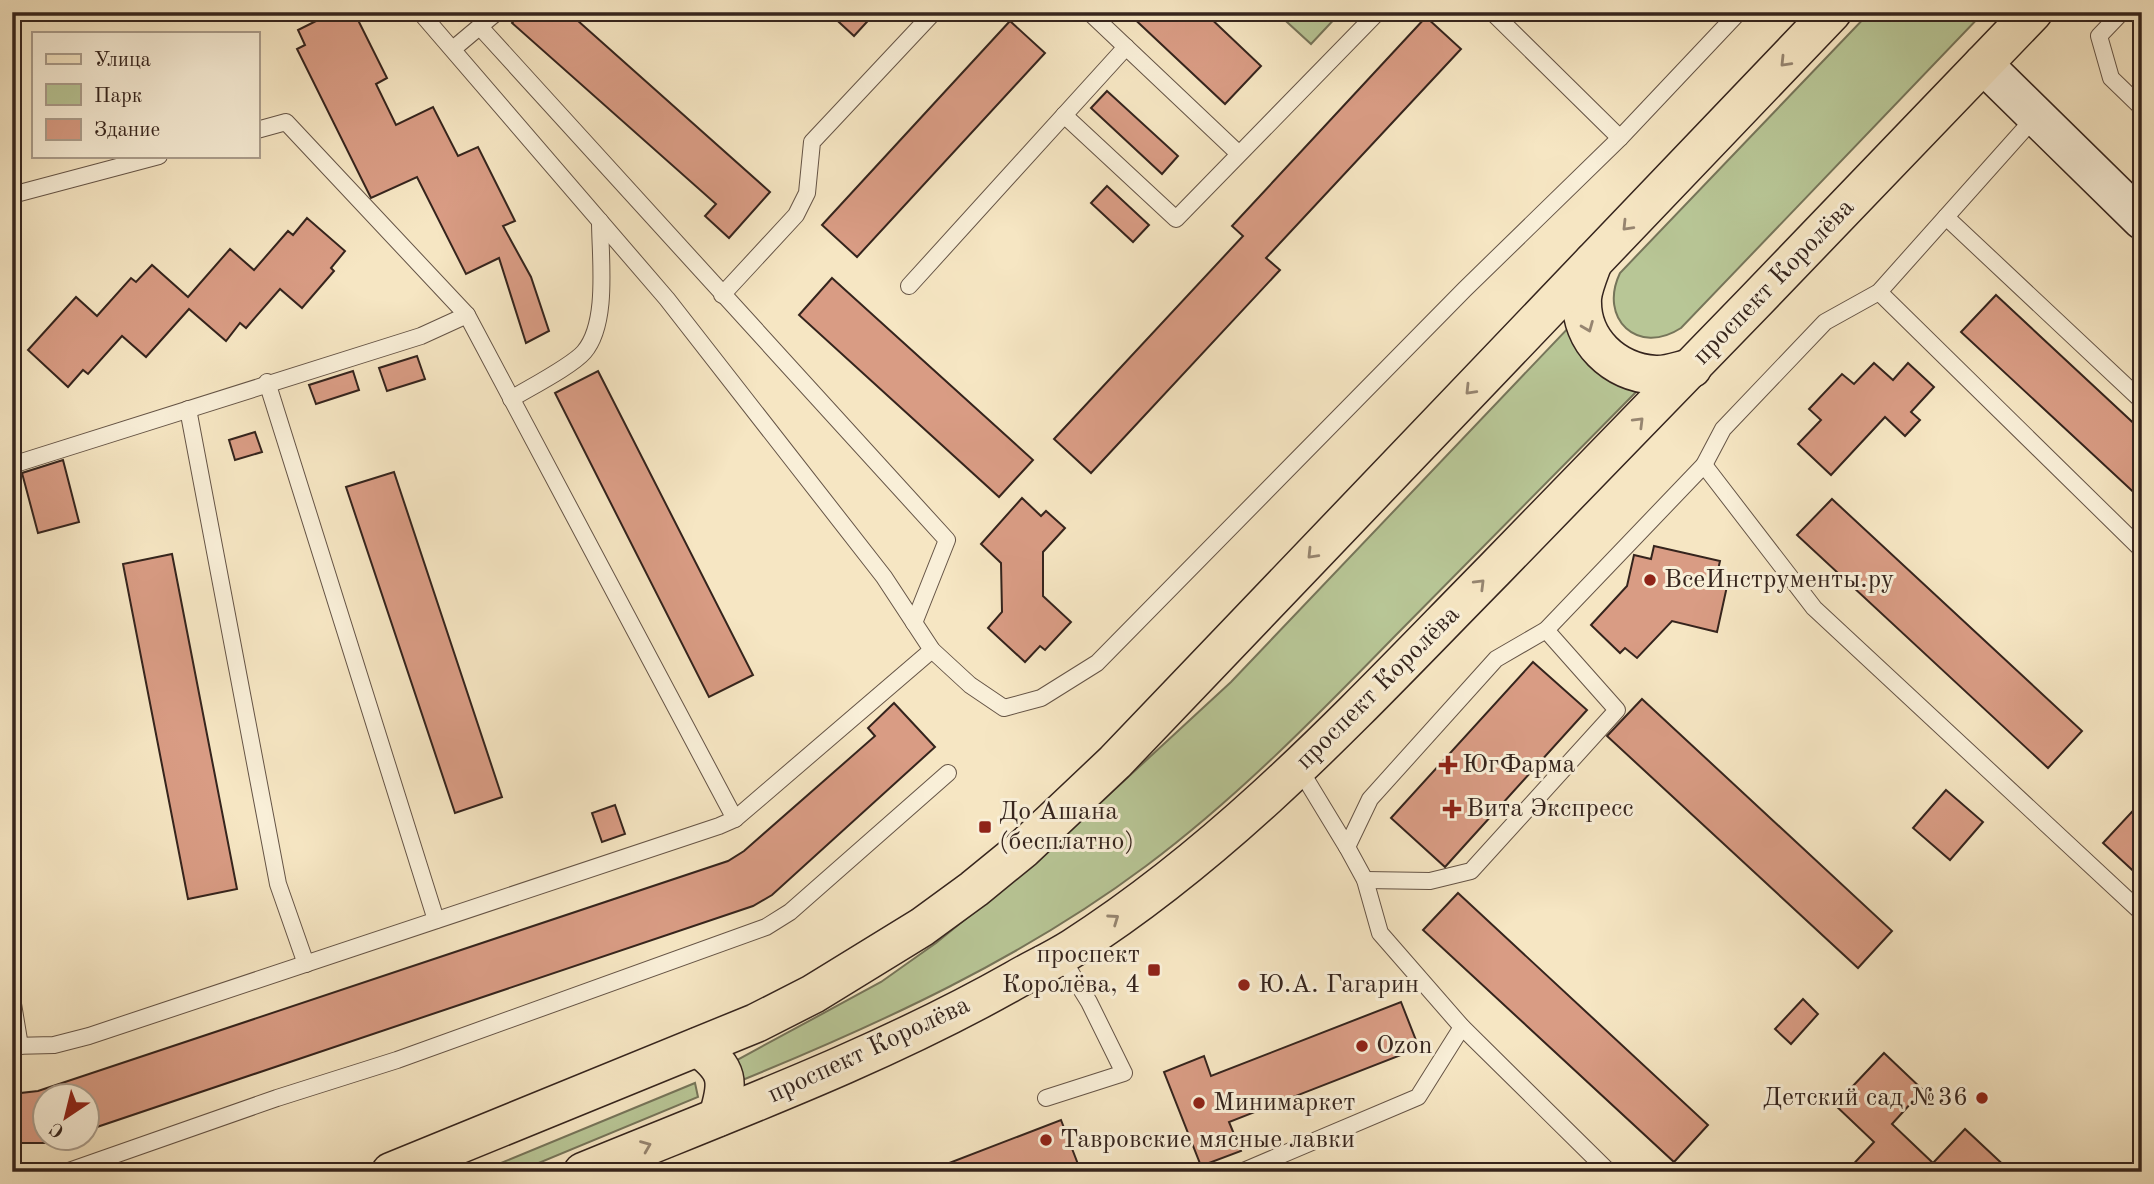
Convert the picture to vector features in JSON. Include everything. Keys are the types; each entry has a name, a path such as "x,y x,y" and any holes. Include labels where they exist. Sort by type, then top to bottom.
{"main road":[{"path":"391,1172 756,1023 869,961 943,912 1023,849 1115,762 1832,12"},
{"name":"проспект Королёва","path":"583,1172 852,1062 916,1032 1060,955 1160,888 1234,828 1298,768 1692,368 2033,12"},
{"path":"1593,262 1582,297 1583,316 1584,325 1601,353 1629,370 1658,376 1692,368"},
{"path":"698,1047 724,1072 726,1094 718,1116"}],"street":[{"path":"1983,64 2142,220"}],"lane":[{"path":"420,12 676,309 884,578 932,650 970,685 1004,708 1041,698 1097,663 1465,289 1620,138 1739,12"},
{"path":"453,49 497,12"},
{"path":"722,295 796,215 807,193 812,142 934,12"},
{"path":"1089,12 1238,153"},
{"path":"1064,116 1176,219 1378,12"},
{"path":"1492,12 1620,138"},
{"path":"2122,12 2099,36 2111,78 2142,108"},
{"path":"480,27 947,540 914,623"},
{"path":"909,286 1126,47"},
{"path":"1347,847 1370,799 1496,659 1546,630 1704,465 1723,429 1825,322 1879,292 2036,116"},
{"path":"259,129 286,122 467,315 735,818"},
{"path":"12,195 151,158"},
{"path":"1946,217 2142,401"},
{"path":"511,399 583,353 596,330 600,302 600,220"},
{"path":"1879,292 2142,550"},
{"path":"12,465 267,382 421,336 467,315"},
{"path":"267,382 436,920"},
{"path":"188,409 278,884 306,964"},
{"path":"1704,465 1814,608 2142,913"},
{"path":"1365,880 1430,881 1471,871 1617,710 1546,630"},
{"path":"12,998 16,1046 54,1045 89,1036 306,964 735,818 932,650"},
{"path":"1298,768 1365,880 1380,933 1462,1027 1609,1172"},
{"path":"66,1172 277,1098 397,1060 766,927 790,912 948,773"},
{"path":"1046,1098 1124,1073 1089,1002 1060,955"},
{"path":"1241,1172 1418,1097 1462,1027"}],"green space":[{"path":"1276,12 1341,12 1311,44"},
{"path":"1870,12 1984,12 1681,328 1665,336 1650,338 1637,335 1626,328 1618,318 1614,305 1620,273"},
{"path":"1572,324 1580,350 1593,367 1638,390 1336,697 1244,785 1146,866 1051,930 898,1012 740,1081 737,1060 881,982 936,943 1036,862 1231,682"},
{"path":"695,1083 698,1097 517,1172 479,1172"}],"building":[{"path":"334,12 354,12 387,78 376,84 396,125 433,107 458,156 478,147 515,221 503,226 531,277 549,331 526,343 499,258 466,274 417,177 371,198 297,49 305,45 298,30"},
{"path":"521,12 568,12 770,192 729,238 705,216 716,204 512,23"},
{"path":"828,12 876,12 854,36"},
{"path":"1127,12 1204,12 1261,66 1225,104"},
{"path":"1426,17 1461,49 1266,258 1280,270 1091,473 1054,439 1243,236 1232,226"},
{"path":"1010,21 1045,53 857,257 822,225"},
{"path":"1107,91 1178,156 1162,174 1091,108"},
{"path":"1107,186 1149,225 1133,242 1091,203"},
{"path":"307,218 345,251 331,268 334,271 302,308 280,289 246,328 240,323 226,341 189,309 146,357 122,336 88,374 83,370 68,387 28,350 76,297 97,316 131,278 136,282 152,265 188,297 230,249 254,270 288,231 293,235"},
{"path":"832,278 1033,460 999,497 799,315"},
{"path":"1996,295 2142,431 2142,500 1961,332"},
{"path":"417,356 425,379 387,391 379,368"},
{"path":"1874,363 1893,380 1908,363 1934,387 1911,412 1920,420 1905,436 1885,417 1831,475 1798,444 1821,420 1809,409 1842,374 1854,384"},
{"path":"353,371 359,390 316,404 309,385"},
{"path":"598,371 753,675 709,697 555,393"},
{"path":"255,432 262,452 235,460 229,440"},
{"path":"63,460 79,522 38,533 22,473"},
{"path":"394,472 502,797 455,813 346,487"},
{"path":"1022,498 1041,516 1046,511 1065,528 1043,552 1043,596 1071,622 1045,650 1040,646 1025,662 988,628 1002,612 1001,563 981,544"},
{"path":"1832,499 2082,731 2048,768 1797,535"},
{"path":"1654,546 1720,561 1717,574 1729,577 1717,632 1672,621 1637,658 1625,648 1620,653 1591,625 1627,586 1634,555 1651,559"},
{"path":"172,554 237,889 188,899 123,564"},
{"path":"1533,662 1587,710 1445,867 1391,818"},
{"path":"1642,699 1892,931 1858,968 1607,736"},
{"path":"894,703 935,747 772,895 753,906 102,1125 102,1082 65,1082 728,861 744,851 875,736 868,728"},
{"path":"1946,790 1983,822 1950,860 1913,828"},
{"path":"2142,801 2142,879 2103,843"},
{"path":"615,805 625,834 602,842 592,813"},
{"path":"1458,893 1708,1125 1674,1162 1423,930"},
{"path":"1803,999 1818,1014 1791,1044 1775,1029"},
{"path":"1401,1002 1419,1048 1229,1122 1241,1151 1201,1166 1164,1072 1204,1056 1211,1076"},
{"path":"1884,1053 1923,1090 1892,1124 1933,1163 1965,1129 2011,1172 1846,1172 1874,1142 1835,1105"},
{"path":"32,1092 32,1143 12,1143 12,1094"},
{"path":"1061,1120 1081,1172 931,1172 931,1170"}],"place":[{"name":"ВсеИнструменты.ру","path":"1650,580"},
{"name":"ЮгФарма","path":"1448,765"},
{"name":"Вита Экспресс","path":"1452,809"},
{"name":"До Ашана (бесплатно)","path":"985,827"},
{"name":"проспект Королёва, 4","path":"1154,970"},
{"name":"Ю.А. Гагарин","path":"1244,985"},
{"name":"Ozon","path":"1362,1046"},
{"name":"Детский сад №36","path":"1982,1098"},
{"name":"Минимаркет","path":"1199,1103"},
{"name":"Тавровские мясные лавки","path":"1046,1140"}]}
